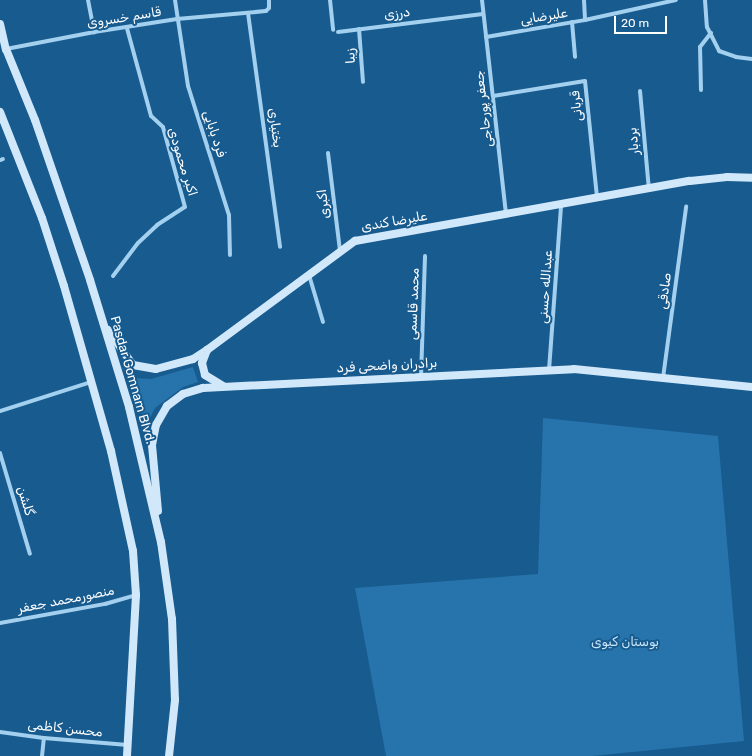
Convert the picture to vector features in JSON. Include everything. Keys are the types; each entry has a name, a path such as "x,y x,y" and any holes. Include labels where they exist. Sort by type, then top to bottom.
{"main road":[{"name":"Pasdar Gomnam Blvd.","path":"0,24 6,49 35,120 129,407 161,542 172,619 175,700 169,756"},
{"path":"0,112 42,218 64,286 113,459 133,551 136,595 127,756"},
{"name":"علیرضا کندی","path":"101,318 115,342 133,365 156,369 193,359 207,350 355,241 649,189 727,177 752,178"},
{"path":"207,350 202,364 205,375 223,386"},
{"name":"برادران واضحی فرد","path":"161,542 152,445 156,425 167,406 183,394 202,388 574,369 752,387"}],"street":[{"path":"88,0 94,32"},
{"name":"فرد بابایی","path":"175,0 188,86 229,215 230,255"},
{"name":"قاسم خسروی","path":"6,49 94,32 177,20 266,11 269,8 269,0"},
{"name":"درزی","path":"330,0 336,31 483,14"},
{"name":"جعفر پورحاجی","path":"482,0 506,215"},
{"path":"584,0 585,20"},
{"name":"علیرضایی","path":"486,36 585,20 676,0"},
{"path":"705,0 707,27 719,51 736,57 752,59"},
{"name":"بختیاری","path":"248,13 280,246"},
{"path":"572,22 575,57"},
{"name":"اکبر محمودی","path":"113,276 138,243 147,234 157,225 185,207 163,127 151,116 127,28"},
{"name":"زیبا","path":"359,29 363,82"},
{"path":"701,90 700,47 711,34"},
{"name":"قربانی","path":"492,96 585,81 597,198"},
{"name":"بردبار","path":"640,90 649,189"},
{"name":"اکبری","path":"328,153 340,252"},
{"name":"عبدالله حسنی","path":"549,370 561,205"},
{"name":"صادقی","path":"663,378 686,207"},
{"name":"محمد قاسمی","path":"421,377 425,256"},
{"path":"308,275 323,322"},
{"path":"0,411 90,382"},
{"name":"گلشن","path":"0,453 30,554"},
{"name":"منصورمحمد جعفر","path":"0,623 105,604 136,595"},
{"name":"محسن کاظمی","path":"0,732 44,738 128,745"},
{"path":"42,756 44,738"}],"green space":[{"path":"122,366 134,378 151,379 193,367 198,382 183,387 155,408 145,428 139,404"},
{"name":"بوستان کیوی","path":"543,418 718,436 744,741 592,756 386,756 355,588 538,574"}]}
